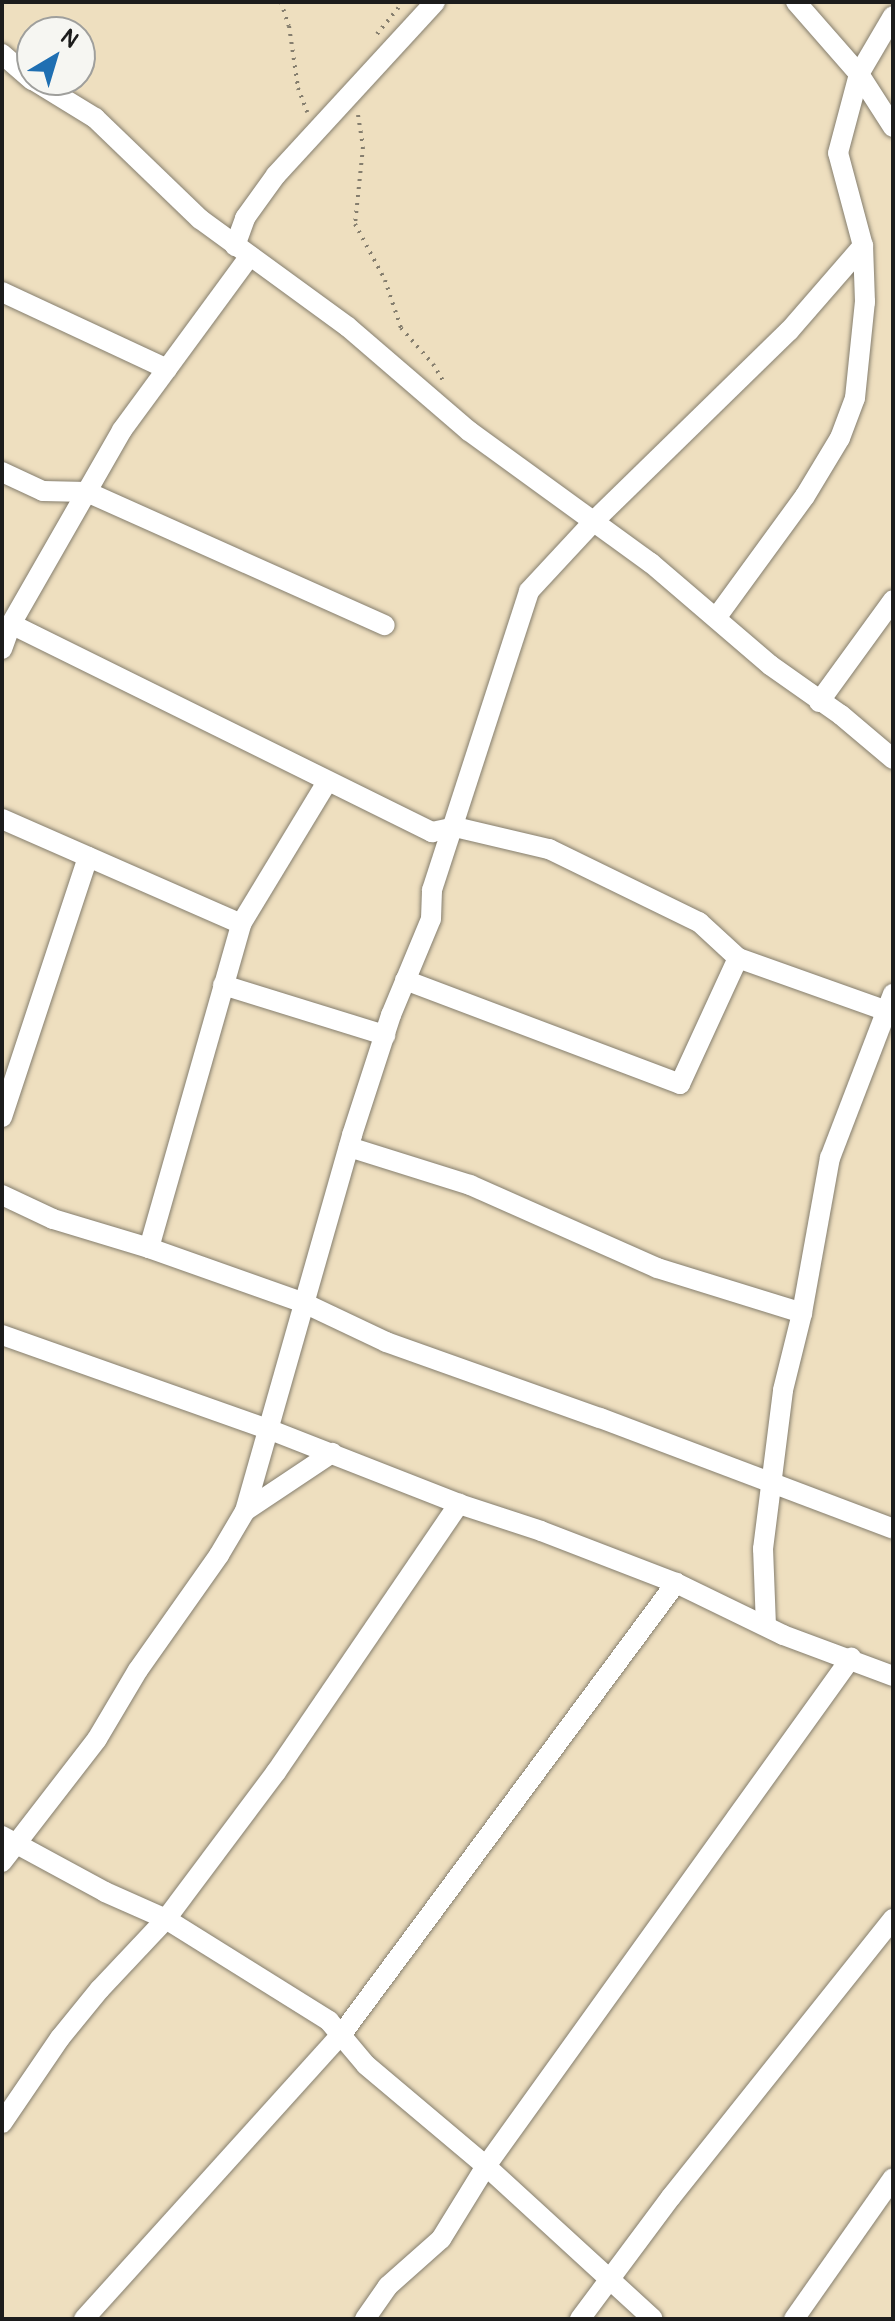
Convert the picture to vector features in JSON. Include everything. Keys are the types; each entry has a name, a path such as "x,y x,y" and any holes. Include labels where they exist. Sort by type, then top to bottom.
{"street":[{"path":"2,649 11,624 122,430 167,369 243,251 257,199 314,132 356,92 406,31 435,2"},
{"path":"796,2 859,74 893,127"},
{"path":"716,618 805,496 840,438 860,380 865,302 863,246 838,153 859,74 893,16"},
{"path":"59,96 95,118 200,219 348,327 454,418 658,568 819,702 841,715 893,759"},
{"path":"2,1862 9,1840 97,1739 138,1670 219,1555 245,1511 349,1147 385,1035 431,919 432,890 455,827 529,591 595,520 789,331 863,246"},
{"path":"2,292 167,369"},
{"path":"2,472 43,491 87,492 385,625"},
{"path":"819,702 893,600"},
{"path":"11,624 432,832 455,827 549,849 699,922 738,958 890,1002 830,1158 802,1313 783,1390 763,1549 766,1626"},
{"path":"149,1248 241,924 327,782"},
{"path":"2,819 241,924"},
{"path":"2,1117 88,857"},
{"path":"405,980 680,1084 738,958"},
{"path":"223,985 385,1035"},
{"path":"349,1147 470,1185 657,1268 802,1313"},
{"path":"2,1195 53,1219 149,1248 304,1303 386,1342 600,1418 893,1529"},
{"path":"2,1335 268,1429 459,1504 541,1531 676,1583 766,1626 893,1676"},
{"path":"245,1511 332,1453"},
{"path":"2,2123 60,2038 100,1989 166,1919 276,1772 459,1504"},
{"path":"84,2319 341,2035 676,1583"},
{"path":"365,2319 388,2286 441,2239 486,2166 851,1658"},
{"path":"9,1840 105,1892 166,1919 329,2021 366,2065 486,2166 653,2319"},
{"path":"580,2319 671,2197 893,1919"},
{"path":"794,2319 893,2178"}],"path":[{"path":"281,2 289,26 298,88 314,132"},
{"path":"356,92 363,147 355,224 385,280 401,328 442,377 454,418"}]}
